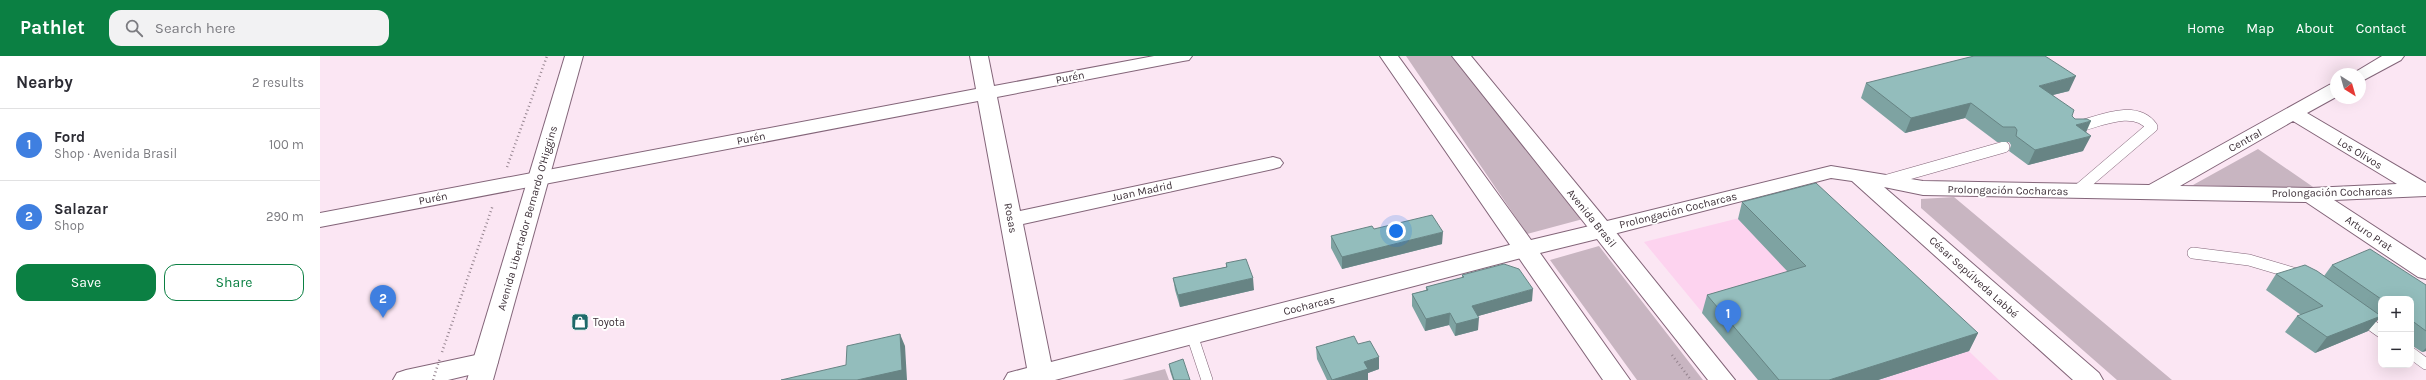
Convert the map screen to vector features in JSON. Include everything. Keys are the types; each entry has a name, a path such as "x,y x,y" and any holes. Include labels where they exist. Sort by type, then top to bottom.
{"street":[{"name":"Avenida Libertador Bernardo O'Higgins","path":"482,371 540,178 574,56"},
{"name":"Rosas","path":"979,56 1042,377"},
{"name":"Purén","path":"320,220 1183,56"},
{"path":"1389,56 1616,380"},
{"name":"Avenida Brasil","path":"1462,56 1722,380"},
{"path":"2366,73 2395,56"},
{"name":"Central","path":"2154,192 2330,92"},
{"name":"Los Olivos","path":"2293,114 2424,191"},
{"name":"Juan Madrid","path":"1011,220 1274,163"},
{"name":"Prolongación Cocharcas","path":"1602,230 1831,172 1858,174 1884,181 1923,188 2311,195 2424,191"},
{"name":"César Sepúlveda Labbé","path":"1858,174 2090,380"},
{"name":"Arturo Prat","path":"2311,195 2426,271"},
{"name":"Cocharcas","path":"1017,380 1042,377 1192,335 1602,230"},
{"path":"406,380 436,370 482,371"}],"lane":[{"path":"2072,128 2128,115 2144,119 2152,127 2077,191"},
{"path":"1884,181 2004,147"},
{"path":"2193,254 2248,260 2303,276 2309,280"},
{"path":"2351,310 2378,330"},
{"path":"1192,335 1207,380"},
{"path":"2414,355 2426,364"}],"shaded area":[{"path":"1406,56 1452,56 1583,219 1527,234"},
{"path":"2258,149 2316,189 2193,185"},
{"path":"1954,197 2172,380 2117,380 1921,208 1921,199"},
{"path":"1811,200 1999,380 1758,380 1644,242"},
{"path":"1599,246 1703,380 1637,380 1550,260"},
{"path":"1165,369 1169,380 1122,380"}],"building":[{"path":"1974,56 2045,56 2076,76 2039,86 2074,110 2072,116 2075,119 2087,119 2091,121 2076,125 2091,136 2035,150 2016,136 2017,130 2015,127 2003,127 1971,103 1911,118 1866,83"},
{"path":"1816,183 1978,333 1829,380 1779,380 1707,295 1806,266 1742,202"},
{"path":"1432,215 1443,232 1342,257 1331,236 1372,226 1374,229"},
{"path":"2370,249 2426,285 2426,331 2414,322 2414,296 2378,297 2332,265"},
{"path":"1246,259 1253,278 1178,295 1173,278 1227,267 1226,263"},
{"path":"1504,264 1519,269 1533,289 1472,306 1479,318 1456,324 1450,313 1426,319 1412,294 1428,290 1426,287 1464,277 1462,275"},
{"path":"2305,265 2317,271 2378,314 2378,317 2327,337 2297,316 2323,306 2276,274"},
{"path":"900,334 902,370 857,380 781,380 846,365 847,346"},
{"path":"1354,336 1358,344 1370,341 1379,357 1364,362 1368,369 1332,380 1316,347"},
{"path":"1183,359 1190,380 1174,380 1169,364"}],"place":[{"name":"Salazar","path":"383,318"},
{"name":"Toyota","path":"580,322"},
{"name":"Ford","path":"1728,333"}]}
